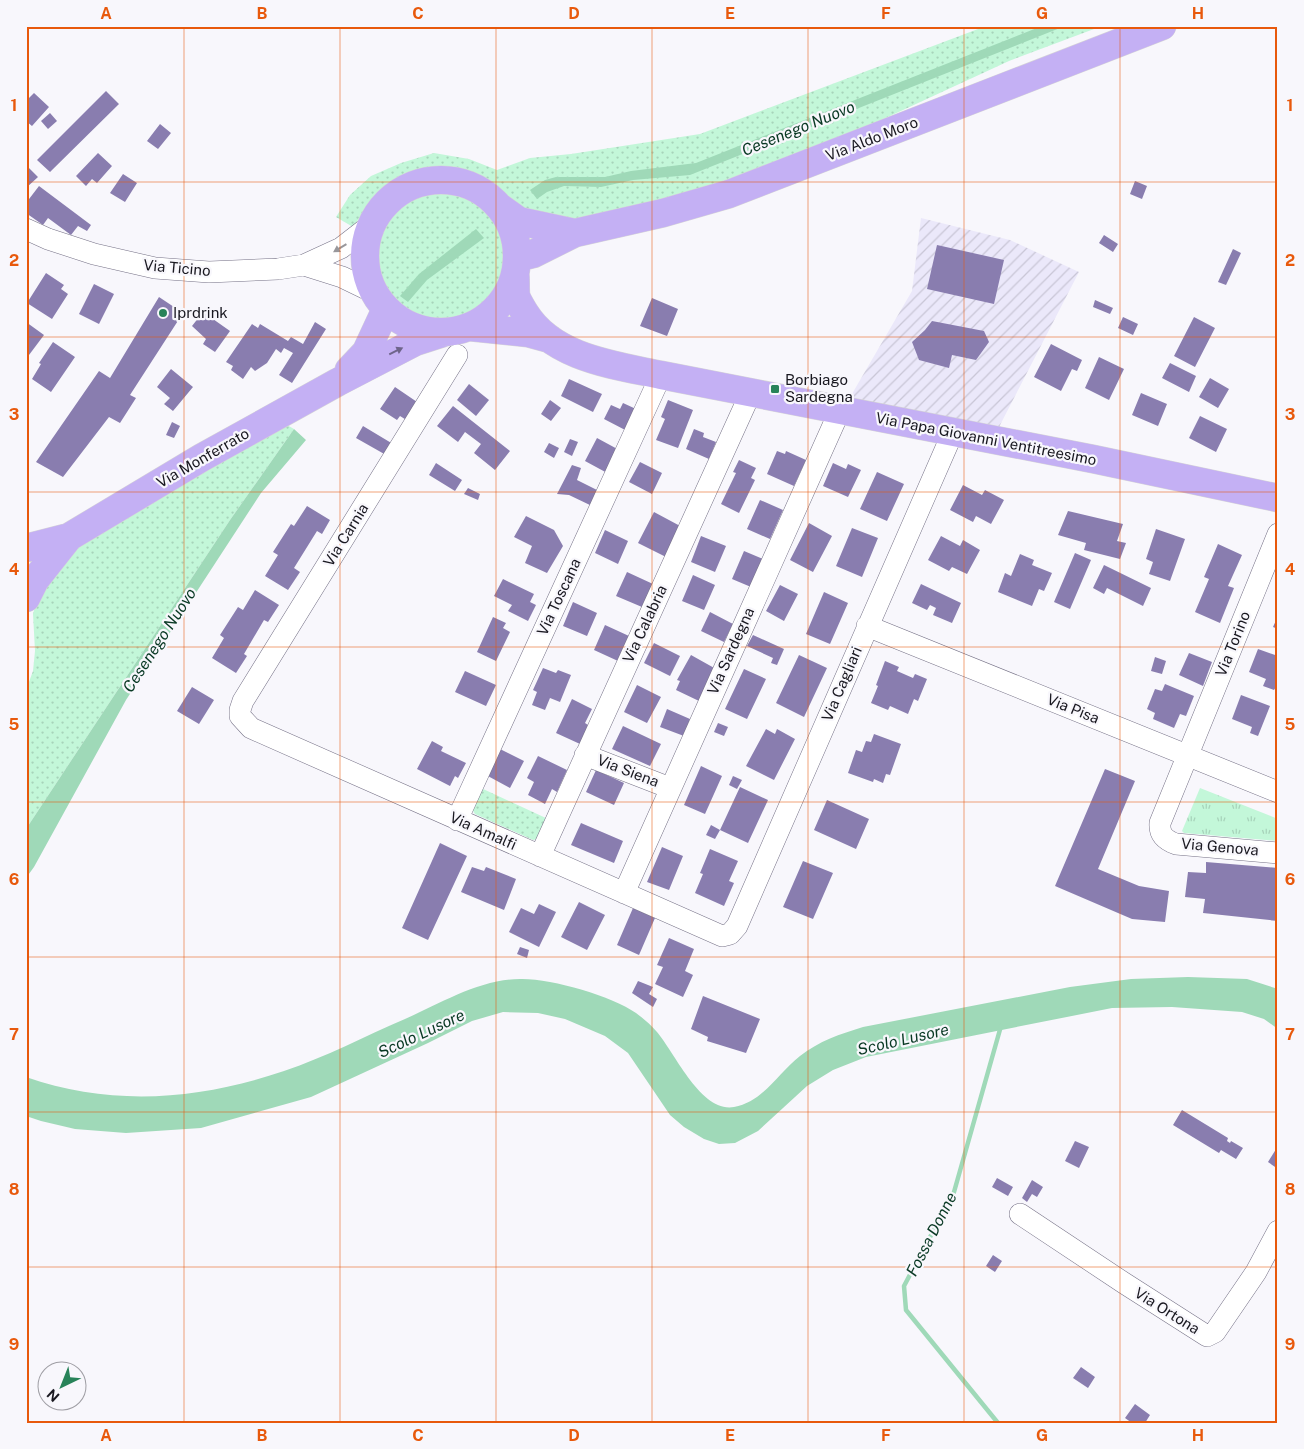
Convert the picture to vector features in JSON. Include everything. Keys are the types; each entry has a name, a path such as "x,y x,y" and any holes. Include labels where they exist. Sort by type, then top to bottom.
{"main road":[{"name":"Via Aldo Moro","path":"516,266 533,254 576,233 654,215 729,194 1162,26"},
{"path":"430,181 455,182 478,190 498,206 509,224 516,244 516,266 506,295 491,314 458,338 421,330 402,322 379,300 366,270 365,246 372,224 386,203 406,189 430,181"},
{"name":"Via Aldo Moro","path":"498,206 519,221 576,233"},
{"name":"Via Papa Giovanni Ventitreesimo","path":"516,266 516,297 538,329 550,339 592,359 662,375 1093,459 1278,498"},
{"name":"Via Monferrato","path":"338,382 366,352 379,300"},
{"name":"Via Papa Giovanni Ventitreesimo","path":"458,338 528,333 550,339"},
{"name":"Via Monferrato","path":"26,548 69,537 201,458 338,382 415,342 458,338"},
{"name":"Via Monferrato","path":"26,598 35,580 69,537"}],"street":[{"name":"Via Ticino","path":"26,230 94,254 160,269 208,272 278,269 304,265 341,248 372,224"},
{"name":"Via Ticino","path":"304,265 342,277 379,300"},
{"name":"Via Carnia","path":"240,716 243,701 458,338"},
{"name":"Via Toscana","path":"458,820 662,375"},
{"name":"Via Calabria","path":"540,856 751,392"},
{"name":"Via Sardegna","path":"624,893 840,410"},
{"name":"Via Cagliari","path":"730,934 737,926 953,432"},
{"name":"Via Torino","path":"1188,755 1278,534"},
{"name":"Via Pisa","path":"867,626 1278,792"},
{"name":"Via Amalfi","path":"240,716 251,728 712,933 722,936 730,934"},
{"name":"Via Siena","path":"585,755 670,788"},
{"name":"Via Genova","path":"1188,755 1160,823 1162,835 1167,840 1176,844 1278,853"},
{"name":"Via Ortona","path":"1020,1214 1207,1336 1215,1332 1256,1272 1278,1231"}],"shaded area":[{"path":"921,218 1010,240 1079,272 999,427 849,399 912,291"}],"green space":[{"path":"986,26 1102,26 1009,61 810,153 614,216 560,223 508,202 477,178 457,170 439,168 406,174 389,183 375,196 353,227 336,217 350,195 371,176 401,163 434,153 469,159 497,170 530,158 571,154 700,134"},
{"path":"439,189 465,194 488,209 503,232 508,258 503,284 488,307 465,322 439,327 413,322 390,307 375,284 370,258 375,232 390,209 413,194"},
{"path":"287,425 294,429 230,520 26,829 26,690 33,671 35,651 33,614 38,597 59,562 94,533"},
{"path":"481,788 548,819 537,839 533,840 475,814 472,809"},
{"path":"1200,788 1278,819 1278,841 1184,833 1182,831"}],"water":[{"name":"Cesenego Nuovo","path":"1042,26 1065,26 690,175 633,180 601,187 564,186 547,192 537,199 530,190 545,180 556,177 605,177 631,171 696,163"},
{"path":"476,229 484,238 427,280 408,302 400,296 419,274"},
{"name":"Cesenego Nuovo","path":"294,429 306,440 261,493 126,700 34,867 26,878 26,829 230,520"},
{"name":"Scolo Lusore","path":"1188,977 1247,979 1278,989 1278,1029 1264,1019 1242,1012 1172,1007 1112,1008 866,1057 833,1070 807,1086 758,1131 735,1143 719,1144 704,1139 684,1127 670,1115 628,1053 605,1036 565,1019 538,1013 503,1012 472,1021 311,1097 201,1128 126,1133 75,1129 26,1116 26,1077 58,1087 123,1096 188,1094 220,1088 252,1081 300,1065 461,993 476,987 505,980 533,979 580,989 612,1000 636,1013 657,1032 690,1080 700,1091 711,1101 722,1106 734,1107 744,1104 762,1093 792,1063 815,1046 838,1035 863,1027 1070,987 1131,979"}],"building":[{"path":"106,91 119,104 50,172 37,160"},
{"path":"34,93 49,107 32,126 26,121 26,101"},
{"path":"50,113 57,121 48,129 41,121"},
{"path":"160,124 171,133 158,149 147,141"},
{"path":"98,153 112,166 97,183 92,179 86,186 76,176"},
{"path":"26,165 38,177 26,188"},
{"path":"123,174 137,183 125,202 110,193"},
{"path":"1135,181 1147,186 1142,199 1130,194"},
{"path":"39,186 91,225 87,231 78,226 71,235 48,218 43,225 26,213 26,203"},
{"path":"1104,235 1118,244 1113,252 1099,243"},
{"path":"937,245 1004,260 994,304 927,289"},
{"path":"1233,249 1241,253 1226,285 1218,282"},
{"path":"46,273 64,285 61,289 68,294 52,319 27,303"},
{"path":"94,284 114,294 99,324 79,314"},
{"path":"159,297 183,313 130,395 136,398 120,423 109,417 63,477 36,462 99,371 110,378"},
{"path":"652,298 678,309 667,336 640,326"},
{"path":"1095,300 1113,308 1110,314 1093,307"},
{"path":"203,312 230,331 215,352 203,344 206,339 192,326"},
{"path":"1123,317 1138,324 1133,335 1118,328"},
{"path":"1194,317 1215,328 1195,367 1174,356"},
{"path":"932,321 984,331 989,342 976,360 952,355 949,368 919,360 912,342"},
{"path":"26,322 44,335 26,359"},
{"path":"315,322 326,329 292,383 279,375 293,353 284,348 281,353 276,349 267,363 255,371 251,367 243,379 231,370 233,366 226,362 252,324 258,328 260,324 288,341 291,337 303,344"},
{"path":"53,342 75,357 51,392 32,379 41,364 39,363"},
{"path":"1051,344 1082,360 1077,371 1072,369 1061,391 1034,377"},
{"path":"1099,357 1124,369 1109,400 1085,388"},
{"path":"1170,363 1196,376 1189,392 1162,378"},
{"path":"171,369 193,387 173,411 164,404 170,398 157,387"},
{"path":"1210,378 1229,389 1218,408 1199,397"},
{"path":"569,379 602,394 593,412 561,396"},
{"path":"469,384 489,400 476,416 457,400"},
{"path":"395,387 420,404 408,421 400,416 397,420 380,409"},
{"path":"1141,393 1167,404 1158,426 1132,415"},
{"path":"550,400 561,408 551,421 541,414"},
{"path":"668,400 693,410 678,448 656,440 665,419 661,417"},
{"path":"623,403 636,409 629,432 604,419 611,405 620,409"},
{"path":"453,406 510,451 495,470 474,453 481,444 465,432 458,442 437,426"},
{"path":"1200,416 1227,429 1216,452 1189,438"},
{"path":"172,422 180,426 174,438 166,435"},
{"path":"363,426 393,444 386,455 356,438"},
{"path":"694,429 704,433 703,437 716,442 709,459 686,449"},
{"path":"597,438 621,451 609,474 585,461"},
{"path":"570,439 578,442 572,456 564,452"},
{"path":"549,443 559,448 554,458 544,452"},
{"path":"777,451 785,454 786,451 806,460 794,486 767,474"},
{"path":"739,460 756,468 751,478 755,480 739,513 721,504 736,473 733,472"},
{"path":"640,462 662,473 652,494 629,482"},
{"path":"436,463 462,480 455,491 429,475"},
{"path":"833,463 846,469 848,464 861,470 848,497 823,486"},
{"path":"572,465 581,468 577,480 599,491 592,506 569,495 557,494"},
{"path":"877,472 904,484 887,521 860,509"},
{"path":"963,485 982,495 985,490 1004,500 991,524 976,516 973,522 950,510"},
{"path":"468,488 480,494 478,500 464,494"},
{"path":"760,500 783,510 770,539 747,529"},
{"path":"307,506 330,520 322,534 317,531 294,568 300,572 288,590 265,576 278,555 273,552 291,524 294,526"},
{"path":"1068,511 1123,524 1117,541 1126,543 1120,559 1084,550 1086,543 1058,535"},
{"path":"654,512 682,527 666,557 638,543"},
{"path":"526,516 554,530 563,546 547,573 525,563 532,546 514,537"},
{"path":"809,523 832,536 813,572 790,560"},
{"path":"852,528 878,538 862,577 836,566"},
{"path":"1156,529 1185,539 1170,581 1149,574 1153,562 1146,559"},
{"path":"605,530 628,541 618,564 595,553"},
{"path":"701,536 726,546 715,572 691,562"},
{"path":"941,536 960,546 963,540 980,550 967,574 952,567 949,571 928,560"},
{"path":"1218,544 1242,555 1228,586 1234,588 1220,623 1195,612 1209,579 1204,577"},
{"path":"744,551 763,559 751,587 732,579"},
{"path":"1075,553 1091,560 1070,609 1054,602"},
{"path":"1020,554 1034,560 1032,565 1052,573 1044,591 1039,589 1032,606 998,592 1005,573 1011,576"},
{"path":"1104,565 1151,588 1143,606 1107,588 1104,594 1093,588"},
{"path":"627,572 653,584 642,607 616,596"},
{"path":"693,575 715,585 704,610 682,601"},
{"path":"503,579 534,594 530,602 536,605 528,621 508,611 512,605 494,596"},
{"path":"921,584 961,603 952,623 933,615 936,608 930,605 927,610 912,603"},
{"path":"780,585 798,594 784,621 766,611"},
{"path":"255,590 279,605 268,622 264,620 244,654 247,656 236,673 212,658 224,638 220,635 238,607 243,610"},
{"path":"824,592 848,603 830,644 806,634"},
{"path":"573,602 597,613 587,636 563,626"},
{"path":"710,612 733,624 724,642 701,631"},
{"path":"1278,616 1278,629 1273,627"},
{"path":"493,617 506,623 503,628 510,632 496,661 477,652"},
{"path":"605,625 629,636 618,661 594,650"},
{"path":"753,635 784,649 777,665 771,663 773,658 747,646"},
{"path":"654,643 680,656 670,676 644,663"},
{"path":"1258,649 1278,656 1278,684 1274,690 1263,686 1266,679 1249,672"},
{"path":"1189,653 1212,662 1203,686 1179,675"},
{"path":"691,655 716,669 699,701 676,690 680,681 677,680"},
{"path":"799,655 827,668 804,717 776,703"},
{"path":"1155,657 1166,661 1162,674 1151,671"},
{"path":"885,661 899,667 897,671 913,678 915,674 927,679 918,701 914,699 908,714 890,706 888,710 871,703"},
{"path":"543,668 556,673 558,670 571,675 560,702 550,698 545,710 532,705 537,692 533,690"},
{"path":"744,669 766,679 747,719 725,709"},
{"path":"465,671 496,685 486,706 455,692"},
{"path":"1165,684 1194,696 1186,716 1180,714 1174,728 1153,719 1155,713 1147,709 1155,689 1162,691"},
{"path":"637,685 661,697 647,723 624,712"},
{"path":"192,687 214,700 199,724 177,711"},
{"path":"1241,695 1270,706 1258,736 1250,733 1252,727 1232,719"},
{"path":"572,699 592,709 585,723 588,725 580,744 556,733"},
{"path":"667,709 690,719 684,736 660,727"},
{"path":"718,723 728,727 724,736 714,732"},
{"path":"623,726 661,744 650,766 612,749"},
{"path":"766,729 775,734 777,729 795,739 774,780 746,766"},
{"path":"874,734 901,744 890,775 886,774 883,783 874,779 873,782 848,773 856,750 862,752 866,741 871,742"},
{"path":"432,741 443,747 441,751 466,763 458,778 455,776 450,786 417,769"},
{"path":"500,749 524,761 510,788 486,775"},
{"path":"538,756 567,770 557,792 552,789 545,804 528,795 534,782 527,778"},
{"path":"701,766 722,776 705,814 684,805"},
{"path":"1105,769 1135,781 1098,869 1139,886 1169,891 1165,922 1132,919 1055,886"},
{"path":"596,770 624,783 614,805 586,792"},
{"path":"733,776 742,780 737,789 729,785"},
{"path":"740,787 768,800 748,843 720,830"},
{"path":"827,800 869,819 856,849 814,830"},
{"path":"581,823 623,841 614,863 571,845"},
{"path":"711,825 720,830 715,839 706,835"},
{"path":"440,843 467,856 428,940 402,928"},
{"path":"662,847 683,856 669,890 647,882"},
{"path":"710,849 738,861 729,881 734,883 724,906 695,893 703,874 700,873"},
{"path":"803,861 833,873 813,919 783,907"},
{"path":"1206,862 1278,868 1278,921 1203,913 1205,899 1185,897 1188,872 1206,873"},
{"path":"472,867 484,871 486,867 516,879 504,910 461,892"},
{"path":"579,902 605,915 587,950 561,937"},
{"path":"539,904 556,912 539,947 509,932 521,908 534,914"},
{"path":"633,908 655,918 639,955 617,945"},
{"path":"669,938 694,949 685,971 693,975 683,997 655,984 663,967 657,965"},
{"path":"520,947 529,950 527,958 517,954"},
{"path":"638,981 653,987 649,994 657,999 653,1007 632,993"},
{"path":"703,996 760,1019 746,1053 707,1041 708,1037 691,1029"},
{"path":"1182,1110 1228,1138 1227,1141 1230,1143 1231,1141 1243,1148 1236,1159 1221,1150 1219,1153 1173,1125"},
{"path":"1075,1141 1089,1147 1079,1168 1065,1161"},
{"path":"1278,1146 1278,1169 1268,1162"},
{"path":"997,1178 1013,1187 1008,1196 992,1187"},
{"path":"1032,1180 1043,1187 1037,1197 1032,1194 1027,1202 1022,1198"},
{"path":"993,1255 1002,1261 995,1272 986,1266"},
{"path":"1081,1367 1095,1377 1088,1388 1073,1378"},
{"path":"1135,1404 1150,1415 1145,1423 1132,1423 1125,1418"}],"waterway":[{"name":"Fossa Donne","path":"998,1423 906,1310 904,1286 954,1192 1001,1026"}],"place":[{"name":"Iprdrink","path":"163,313"},
{"name":"Borbiago Sardegna","path":"775,389"}]}
